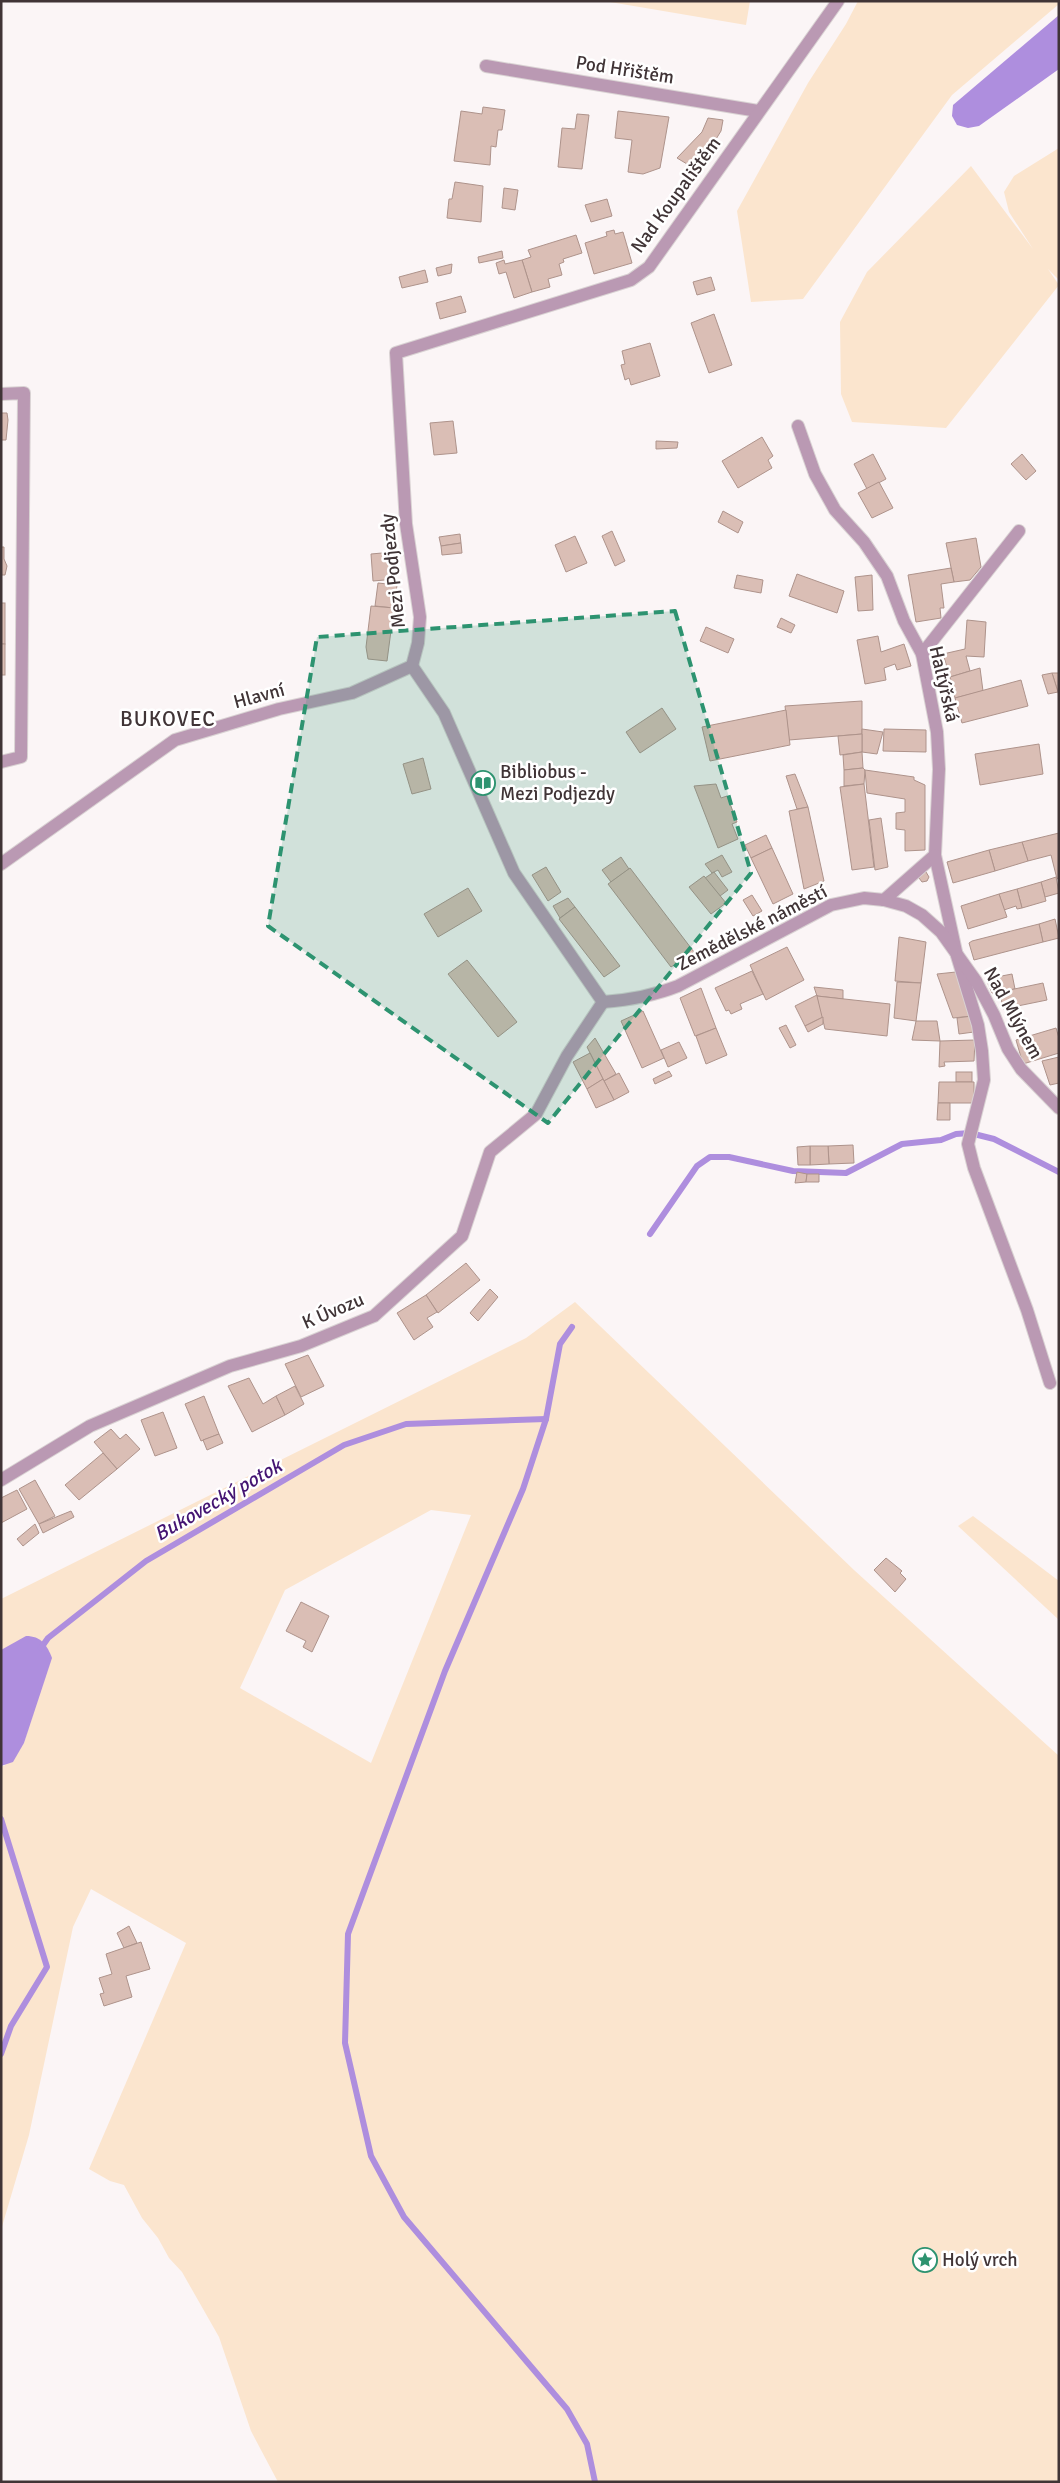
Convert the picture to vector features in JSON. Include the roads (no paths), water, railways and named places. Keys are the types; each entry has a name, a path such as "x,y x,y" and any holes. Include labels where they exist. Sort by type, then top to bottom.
{"street":[{"name":"Nad Koupalištěm","path":"396,353 631,280 648,267 838,1"},
{"name":"Pod Hřištěm","path":"486,66 758,111"},
{"name":"Mezi Podjezdy","path":"396,353 406,524 420,617 418,643 412,666"},
{"path":"1,394 24,393 21,757 1,762"},
{"name":"Haltýřská","path":"798,426 815,474 835,510 864,542 887,576 904,621 922,654 937,732 939,769 935,855 957,956"},
{"path":"922,654 1019,531"},
{"name":"Hlavní","path":"1,864 175,740 279,709 352,693 412,666"},
{"path":"412,666 444,713 514,873 603,1002"},
{"path":"884,900 935,855"},
{"name":"Zemědělské náměstí","path":"603,1002 654,995 678,986 831,905 864,898 884,900 906,906 922,915 942,932 957,956"},
{"path":"957,956 978,1025 984,1080 978,1111 968,1144 974,1168 1027,1310 1050,1382"},
{"name":"Nad Mlýnem","path":"957,956 976,980 994,1015 1008,1049 1021,1069 1059,1108"},
{"name":"K Úvozu","path":"1,1480 90,1426 230,1366 301,1346 374,1316 462,1236 490,1152 536,1114 567,1056 603,1002"}],"waterway":[{"path":"650,1234 697,1166 710,1157 729,1157 793,1171 846,1173 902,1144 941,1140 956,1134 970,1133 994,1139 1059,1172"},
{"path":"572,1327 560,1344 546,1419 523,1489 445,1671 348,1934 345,2043 371,2156 404,2217 567,2409 587,2444 595,2482"},
{"name":"Bukovecký potok","path":"41,1648 48,1638 146,1561 344,1445 406,1424 546,1419"},
{"name":"Bukovecký potok","path":"1,1819 47,1967 11,2026 1,2054"}],"place":[{"name":"Bibliobus - Mezi Podjezdy","path":"483,783"},
{"name":"Holý vrch","path":"925,2260"}],"district":[{"name":"BUKOVEC","path":"168,719"}]}
